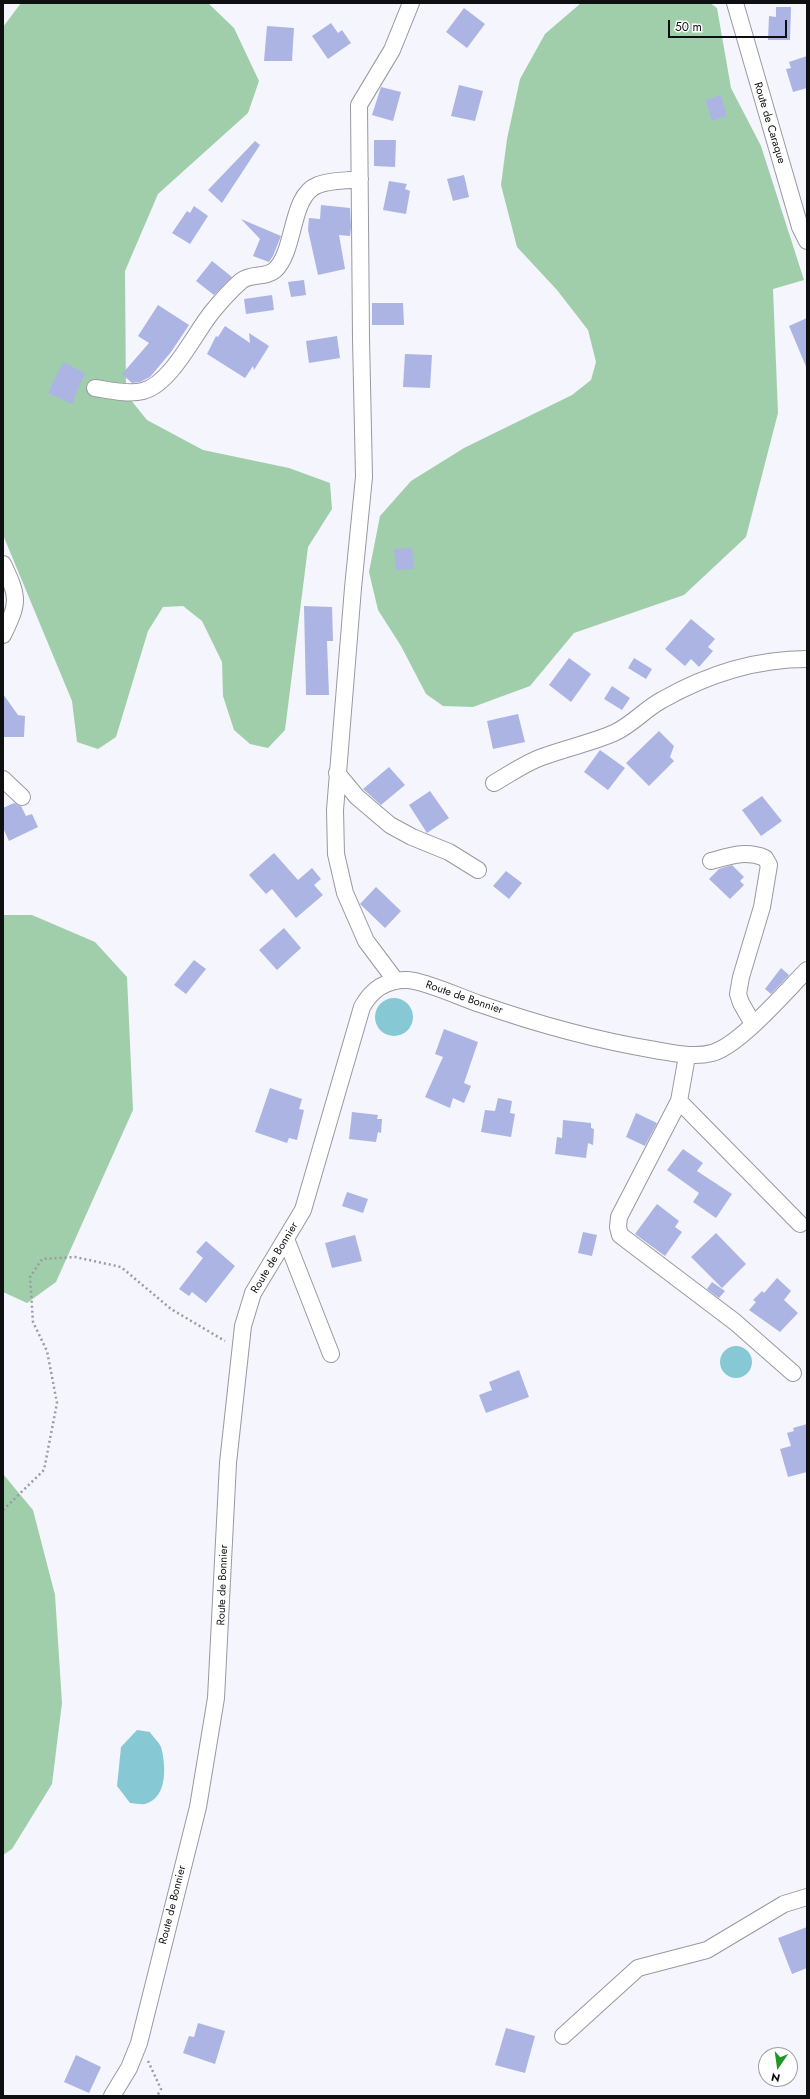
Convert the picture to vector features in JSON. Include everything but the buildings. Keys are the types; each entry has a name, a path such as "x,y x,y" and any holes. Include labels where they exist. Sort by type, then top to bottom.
{"street":[{"path":"396,981 366,941 352,912 340,878 336,854 335,810 352,588 364,477 359,105 392,50 411,3"},
{"name":"Route de Caraque","path":"735,3 800,227 807,242"},
{"path":"95,388 136,392 144,391 159,383 213,311 242,280 269,274 276,269 285,254 304,194 317,185 360,180"},
{"path":"3,564 15,592 16,601 14,613 3,636"},
{"path":"494,783 530,762 579,747 616,732 660,700 694,683 720,673 753,665 790,659 807,659"},
{"path":"337,773 357,797 390,825 412,837 449,852 478,870"},
{"path":"3,779 22,797"},
{"path":"711,861 741,853 756,854 765,858 769,865 762,907 741,977 738,994 740,1003 753,1024"},
{"name":"Route de Bonnier","path":"112,2096 129,2068 139,2043 198,1807 216,1698 228,1464 239,1349 244,1320 253,1293 302,1210 362,1007 368,997 376,988 396,981 409,980 502,1012 575,1034 687,1056 712,1053 729,1045 753,1024 807,970"},
{"path":"687,1056 679,1101 619,1217 618,1232 620,1236 735,1322 793,1373"},
{"path":"679,1101 800,1224"},
{"path":"286,1239 331,1354"},
{"path":"563,2036 638,1968 707,1950 784,1904 807,1897"}],"path":[{"path":"3,1510 44,1470 57,1403 47,1351 33,1322 30,1277 42,1259 75,1258 121,1267 171,1309 239,1349"},
{"path":"139,2043 161,2089 157,2096"}],"green space":[{"path":"21,3 208,3 234,28 259,81 248,113 158,194 125,271 126,394 147,420 203,450 289,468 330,483 332,509 308,547 285,730 268,748 250,744 234,730 223,696 222,662 202,621 183,606 163,607 148,631 116,737 98,749 77,742 72,701 3,535 3,27"},
{"path":"581,3 710,3 717,8 731,88 761,146 804,280 773,289 778,413 746,537 684,595 574,633 530,686 473,707 443,706 426,694 401,646 378,610 369,572 380,516 411,481 464,448 572,395 591,380 596,362 588,330 557,290 517,247 501,185 507,139 520,79 545,34"},
{"path":"3,915 32,915 95,942 127,977 133,1110 56,1282 27,1303 3,1292"},
{"path":"3,1474 33,1510 55,1595 62,1703 52,1784 12,1849 3,1855"}],"water":[{"path":"390,998 398,998 408,1003 412,1010 412,1024 408,1031 398,1036 390,1036 380,1031 378,1028 375,1021 375,1013 380,1003 383,1001"},
{"path":"736,1346 745,1349 749,1353 752,1362 749,1371 745,1375 736,1378 727,1375 723,1371 720,1362 723,1353 727,1349"},
{"path":"137,1730 150,1732 159,1743 163,1754 164,1763 164,1780 158,1795 152,1801 145,1804 130,1803 117,1786 121,1747"}]}
